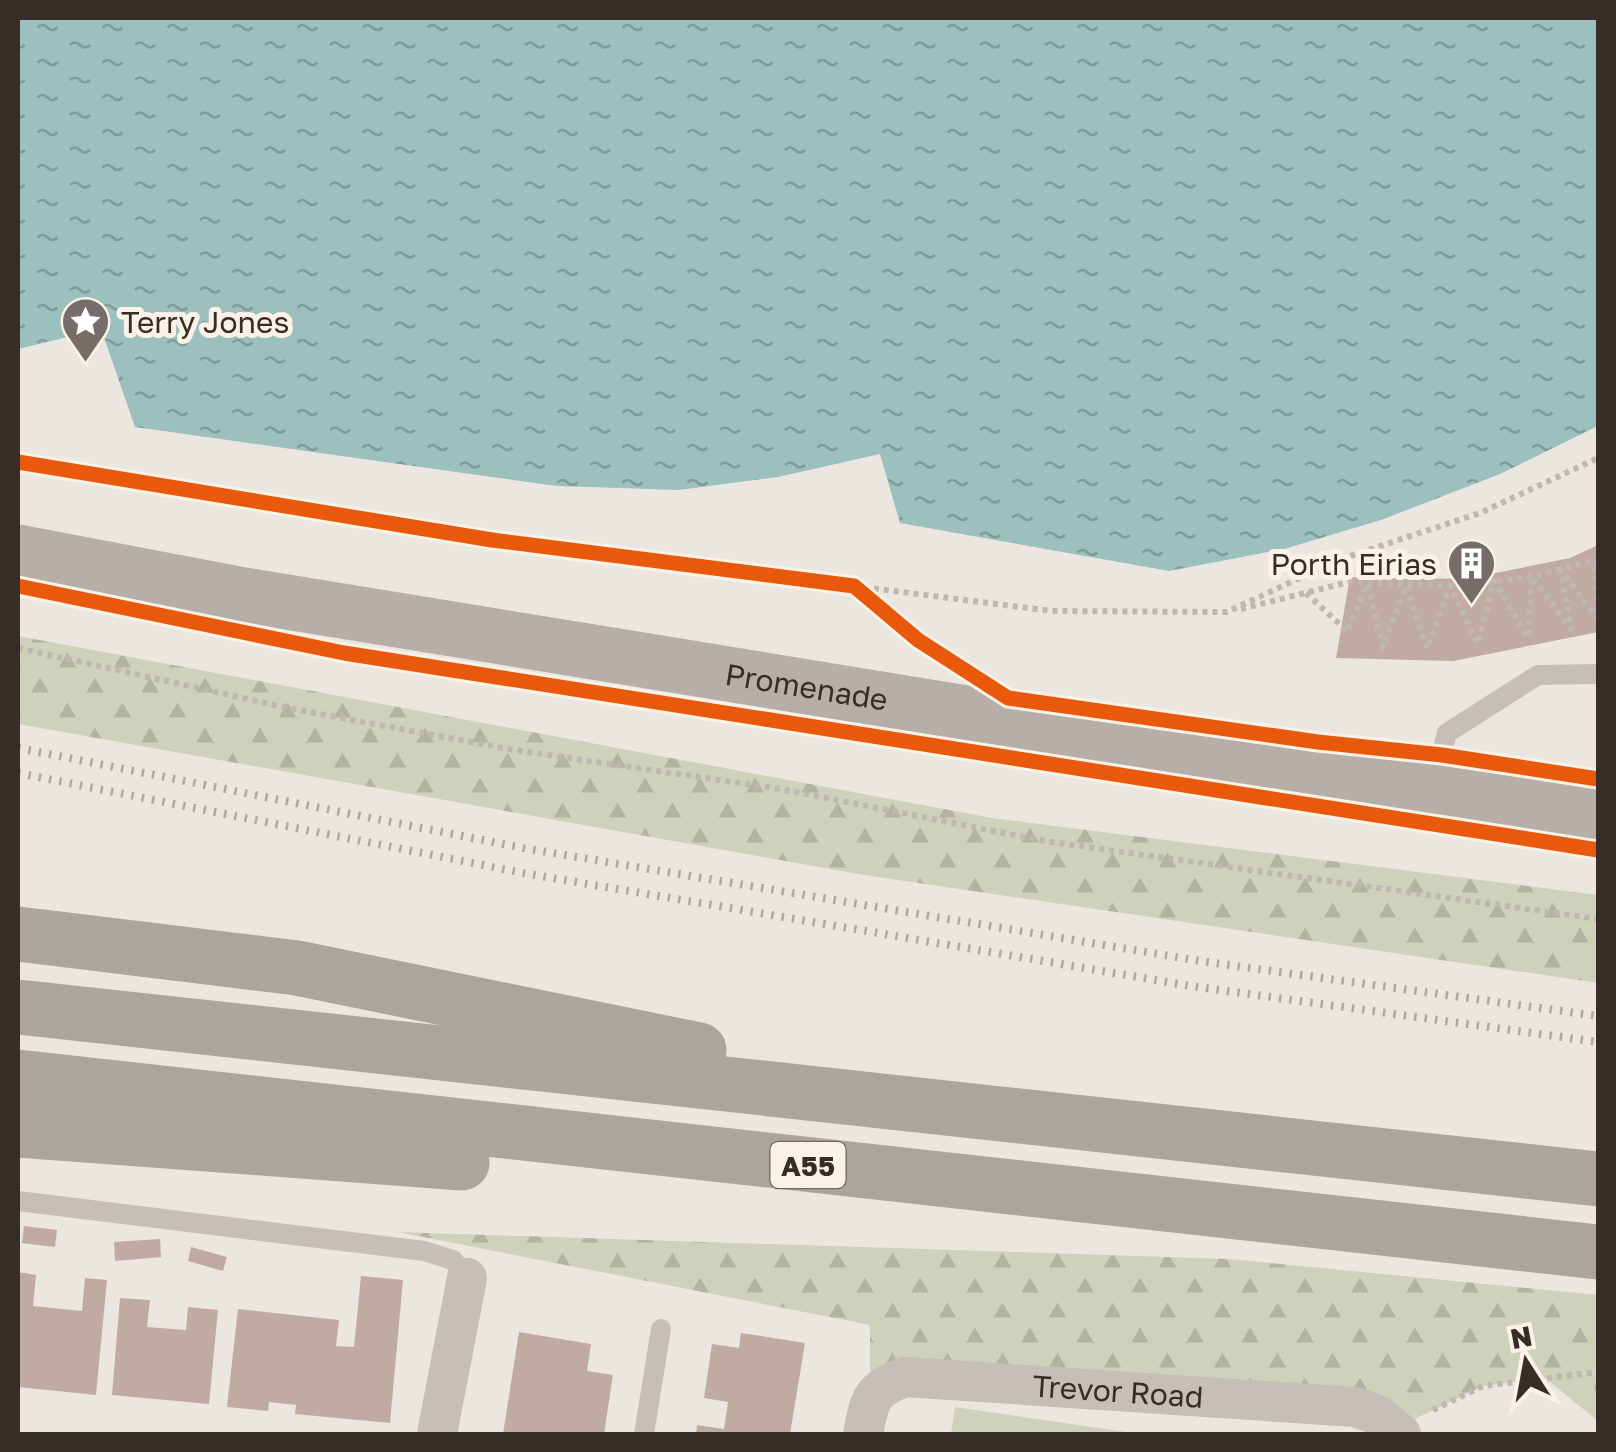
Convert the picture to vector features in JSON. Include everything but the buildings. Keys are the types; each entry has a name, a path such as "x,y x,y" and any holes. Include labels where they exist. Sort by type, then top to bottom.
{"highway":[{"path":"18,934 297,968 1045,1120"},
{"name":"A55","path":"18,1006 1598,1180"},
{"name":"A55","path":"18,1077 1598,1252"},
{"path":"18,1130 1422,1234"}],"street":[{"name":"Promenade","path":"18,552 244,595 1598,816"},
{"path":"437,1434 467,1278"},
{"name":"Trevor Road","path":"863,1434 870,1399 884,1385 905,1377 1355,1407 1378,1415 1399,1431"}],"lane":[{"path":"1433,789 1447,733 1538,676 1598,674"},
{"path":"18,1201 424,1251 453,1260 467,1278"},
{"path":"644,1434 662,1329"}],"path":[{"path":"1228,612 1338,560 1480,513 1598,458"},
{"path":"834,584 1052,611 1228,612 1349,582 1450,586 1532,577 1597,561 1598,619"},
{"path":"1532,577 1571,629 1561,570"},
{"path":"1561,570 1598,619"},
{"path":"1494,581 1528,637 1532,577"},
{"path":"1450,586 1478,644 1494,581"},
{"path":"1306,593 1348,632 1367,584"},
{"path":"1367,584 1383,647 1406,586"},
{"path":"854,586 879,608"},
{"path":"1406,586 1427,649 1450,586"},
{"path":"18,648 288,708 514,750 781,789 1044,841 1598,919"},
{"path":"1399,1431 1483,1386 1598,1372"}],"green space":[{"path":"18,636 992,818 1598,895 1598,983 864,875 18,724"},
{"path":"398,1232 1230,1259 1598,1295 1598,1372 1483,1386 1396,1428 905,1377 870,1399 870,1325"},
{"path":"1598,1372 1598,1421 1545,1378"},
{"path":"955,1407 1140,1434 951,1434"}],"water":[{"path":"18,18 1598,18 1598,426 1500,474 1381,520 1284,549 1169,571 900,523 880,454 778,477 679,490 557,486 135,427 101,329 18,349"}],"railway":[{"path":"18,748 523,848 1200,961 1598,1016"},
{"path":"18,773 523,873 1191,986 1598,1042"}],"cycle path":[{"path":"18,462 492,540 854,586 918,640 1008,698 1598,779"},
{"path":"18,586 344,653 1598,850"}],"place":[{"name":"Terry Jones","path":"86,364"},
{"name":"Porth Eirias","path":"1472,606"}]}
